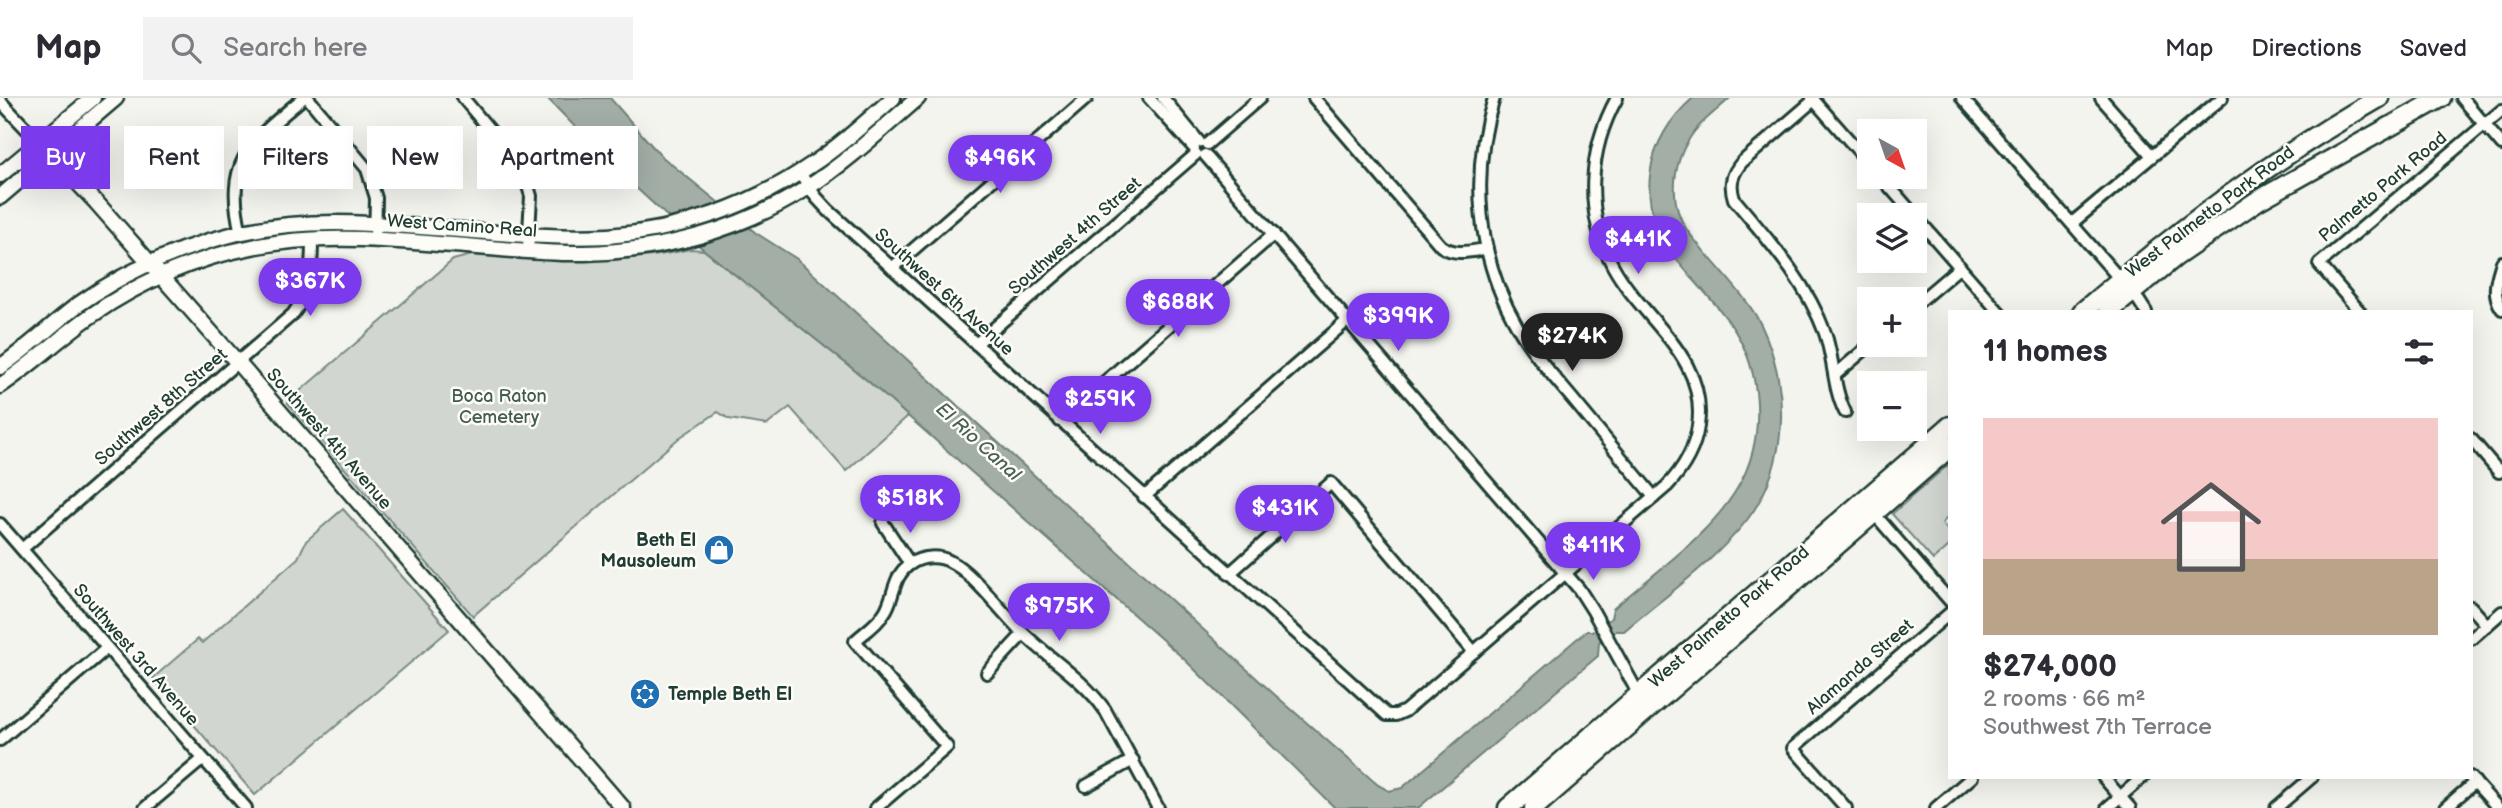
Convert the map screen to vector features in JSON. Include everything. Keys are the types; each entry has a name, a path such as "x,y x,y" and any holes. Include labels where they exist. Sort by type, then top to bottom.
{"main road":[{"name":"West Palmetto Park Road","path":"2109,310 2126,285 2248,180 2314,136 2379,98"},
{"name":"West Palmetto Park Road","path":"2085,310 2257,201 2441,98"},
{"name":"West Palmetto Park Road","path":"1540,803 1603,749 1868,507 1948,428"},
{"name":"West Palmetto Park Road","path":"1508,808 1639,695 1868,507 1948,448"},
{"path":"1603,749 1609,735 1641,706 1639,695"},
{"path":"1540,803 1547,785 1576,758 1579,746"}],"street":[{"path":"59,126 93,98"},
{"path":"240,233 234,194 240,165 256,139 305,98 367,169 376,198 375,240"},
{"path":"463,98 512,153 523,170 531,196 528,250"},
{"name":"West Camino Real","path":"0,367 78,305 111,283 149,263 192,246 240,233 309,223 608,236 670,227 731,208 800,173 837,146 893,98"},
{"name":"West Camino Real","path":"0,386 91,316 122,296 161,276 236,250 312,239 375,240 569,253 619,251 684,239 744,220 809,187 918,98"},
{"path":"892,268 1087,98"},
{"path":"1150,98 1201,149"},
{"path":"1163,98 1201,149 1566,573 1594,611 1639,695"},
{"name":"Southwest 4th Street","path":"976,344 1260,98"},
{"path":"1314,98 1441,246 1459,253 1487,249"},
{"path":"1494,98 1486,128 1480,174 1481,211 1487,249 1504,299 1526,340 1654,497"},
{"path":"1228,574 1331,483 1475,652 1673,480 1684,465 1698,430 1699,403 1690,367 1681,351 1623,282 1609,257 1599,230 1593,193 1595,155 1603,128 1618,98"},
{"path":"1962,98 2126,285 2145,310"},
{"path":"2101,98 2152,156"},
{"path":"2072,223 2222,98"},
{"path":"2462,98 2502,145"},
{"path":"1845,412 1839,401 1825,335 1809,296 1795,274 1734,199 1731,190 1735,170 1813,99 1857,149"},
{"path":"81,126 110,100"},
{"name":"Southwest 4th Avenue","path":"0,101 24,126"},
{"name":"Palmetto Park Road","path":"2358,310 2319,264 2502,110"},
{"path":"0,175 21,157"},
{"name":"Southwest 6th Avenue","path":"800,173 820,202 1228,574 1387,715 1405,711 1475,652"},
{"path":"0,197 21,179"},
{"name":"Southwest 4th Avenue","path":"83,189 238,363 623,808"},
{"path":"1892,189 1997,310"},
{"path":"744,220 750,200"},
{"path":"1060,421 1274,234"},
{"name":"Southwest 8th Street","path":"22,549 286,321 299,306 310,280 312,239"},
{"path":"2502,261 2495,282 2495,292 2502,309"},
{"path":"1927,295 1960,267"},
{"path":"1144,497 1348,320"},
{"path":"1835,374 1857,356"},
{"path":"2473,441 2499,472 2502,469"},
{"path":"1868,507 1948,599"},
{"path":"883,523 910,564"},
{"name":"Southwest 3rd Avenue","path":"0,524 246,808"},
{"path":"876,808 947,747 855,640 884,614 897,578 910,564 928,558 946,559 955,563 1023,634 1084,683 1095,696 1133,760 1158,808"},
{"path":"2473,609 2487,625"},
{"path":"2473,637 2502,612"},
{"name":"Alamanda Street","path":"1846,808 1793,748 1948,615"},
{"path":"987,673 1023,634"},
{"path":"0,740 107,648"},
{"path":"145,808 203,759"},
{"path":"1086,786 1133,760"},
{"path":"1936,808 1970,779"},
{"path":"2105,779 2130,808"},
{"path":"2107,808 2141,779"},
{"path":"2276,808 2310,779"},
{"path":"2445,808 2473,780 2498,808"}],"green space":[{"name":"Boca Raton Cemetery","path":"690,249 704,250 908,416 846,471 790,407 767,425 729,419 718,412 679,438 473,616 287,402 453,260 472,255 608,260"},
{"path":"1948,465 1948,517 1942,523 1948,531 1948,547 1933,560 1892,514"},
{"path":"343,509 449,630 255,795 153,678 198,639 202,643 298,558 306,541"}],"water":[{"path":"547,98 610,98 635,126 574,126"},
{"name":"El Rio Canal","path":"1693,98 1730,98 1698,127 1681,155 1675,180 1677,206 1687,230 1738,290 1762,327 1771,351 1781,400 1778,451 1761,498 1747,520 1720,550 1624,631 1615,631 1599,642 1598,656 1418,808 1335,808 1183,658 868,381 704,250 637,189 638,130 660,155 756,233 797,259 1275,695 1378,785 1389,791 1402,788 1586,631 1595,631 1611,618 1613,609 1681,552 1713,521 1738,487 1746,470 1756,432 1757,412 1753,374 1747,355 1724,316 1673,255 1661,235 1653,214 1650,193 1650,172 1655,152 1664,133"}],"place":[{"name":"Beth El Mausoleum","path":"719,550"},
{"name":"Temple Beth El","path":"645,694"}]}
